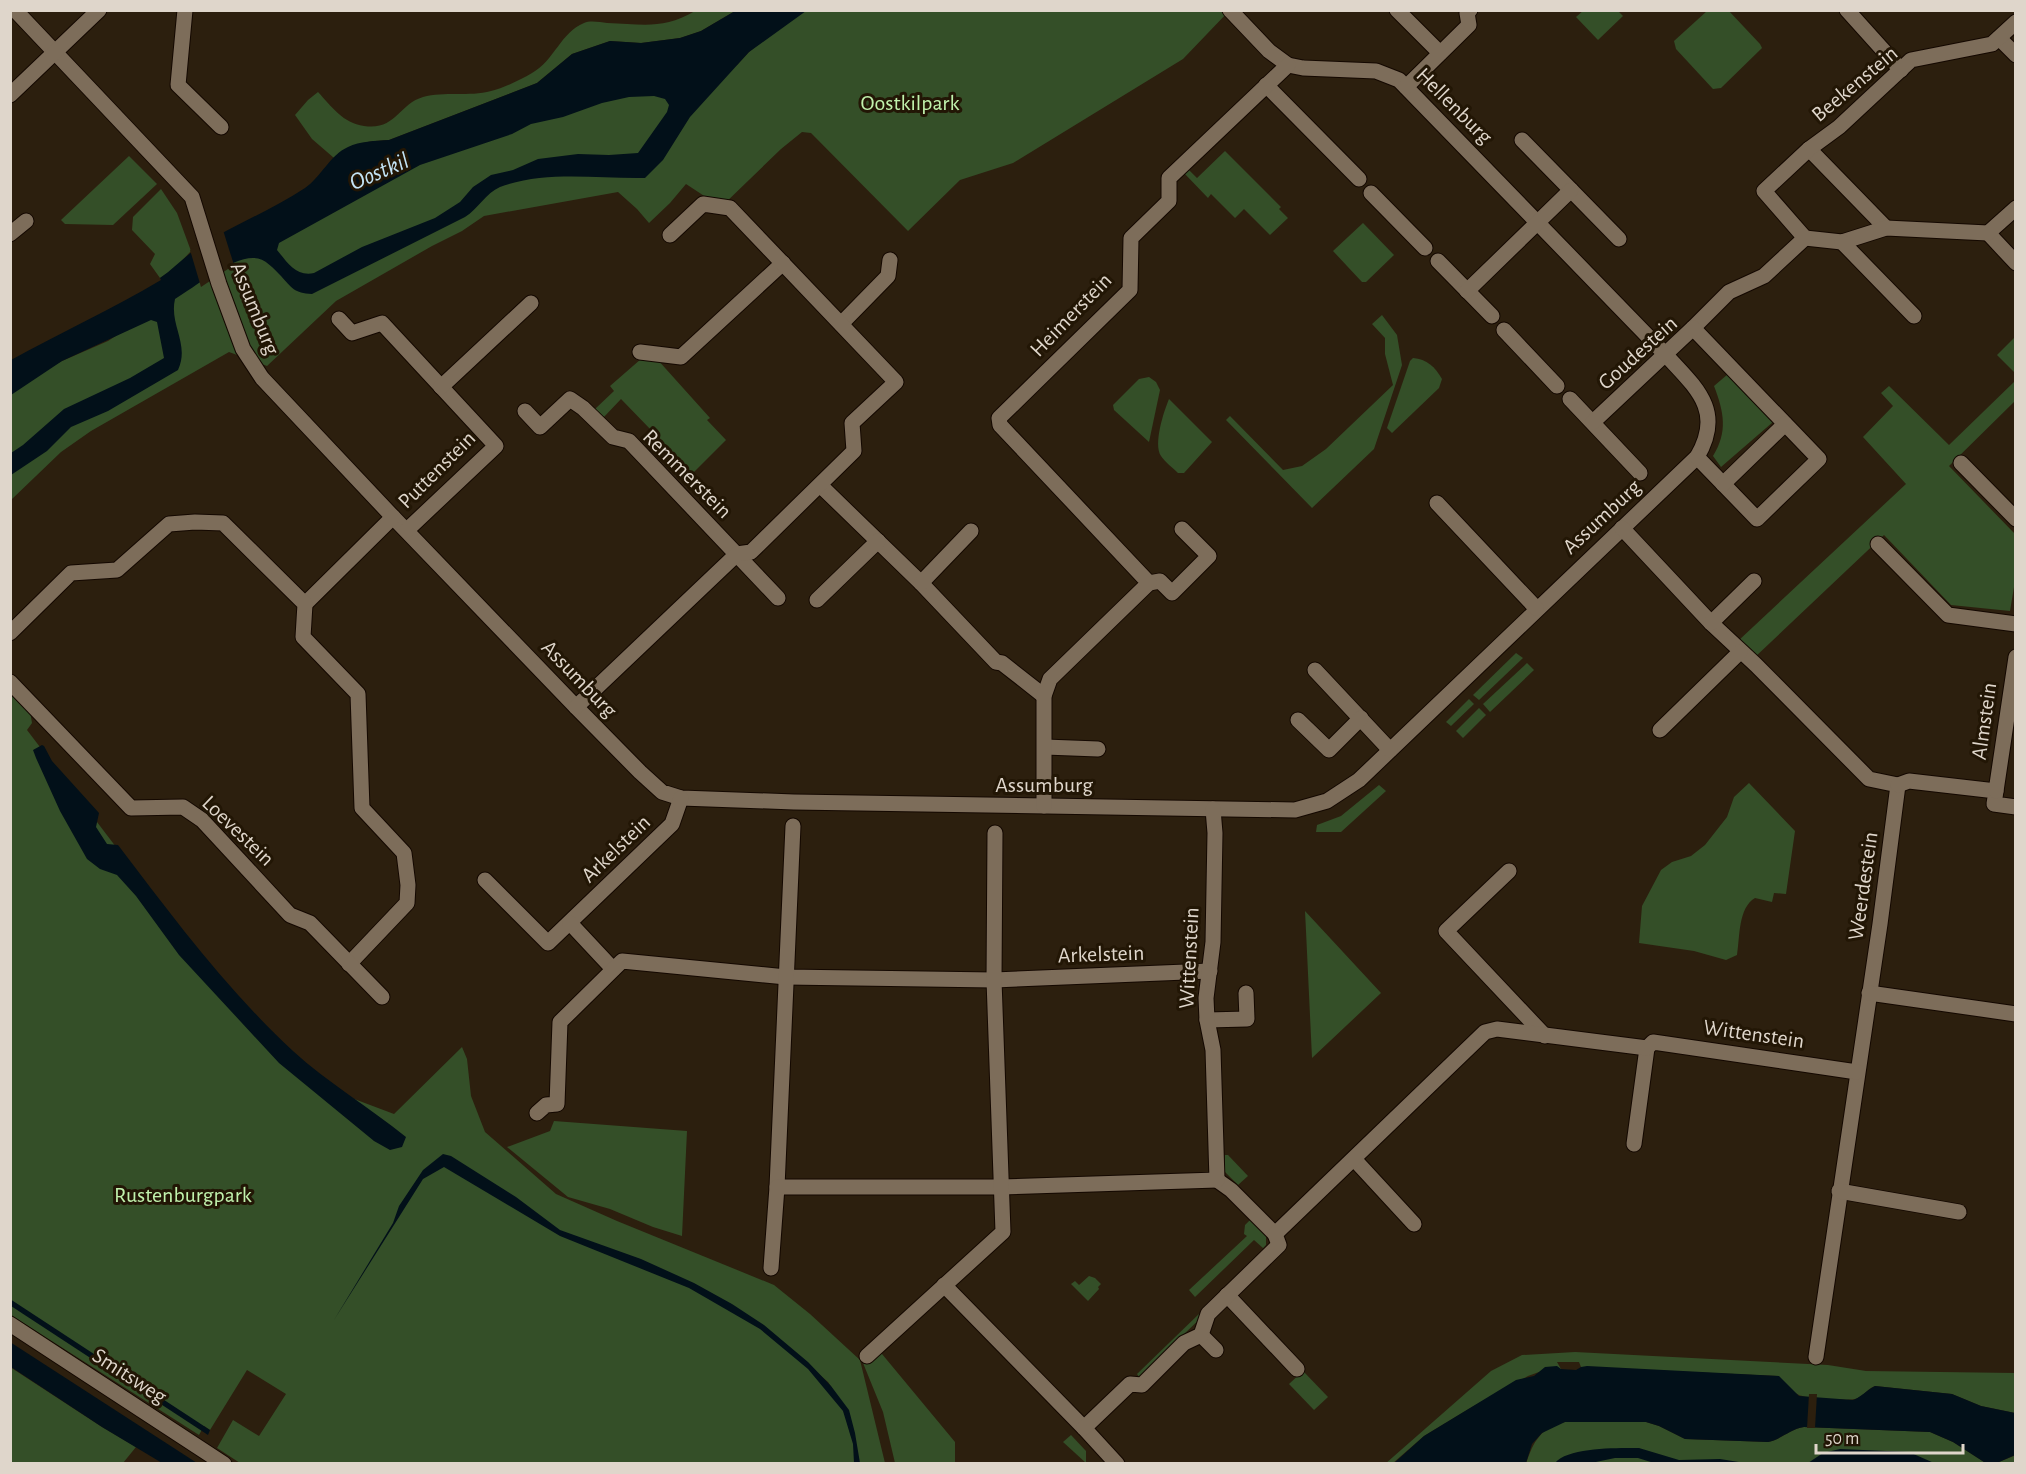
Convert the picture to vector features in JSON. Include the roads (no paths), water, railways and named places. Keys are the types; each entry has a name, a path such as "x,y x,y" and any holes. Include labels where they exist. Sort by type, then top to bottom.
{"street":[{"name":"Assumburg","path":"15,10 192,197 219,284 243,349 256,370 393,517 651,783 662,792 681,798 905,805 1213,809 1295,810 1314,806 1348,789 1697,457"},
{"path":"10,95 99,10"},
{"path":"185,10 178,85 220,128"},
{"path":"1230,10 1269,51 1288,65"},
{"path":"1397,10 1440,53"},
{"path":"1406,87 1469,26 1467,13 1470,10"},
{"path":"1847,11 1901,70"},
{"name":"Beekenstein","path":"1805,237 1764,191 1809,149 1839,127 1911,60 1992,44 2016,22"},
{"path":"1999,38 2016,55"},
{"name":"Heimerstein","path":"1182,529 1209,556 1172,593 1160,581 1149,583 1000,425 999,418 1130,290 1131,238 1169,201 1169,178 1288,65"},
{"name":"Hellenburg","path":"1288,65 1303,68 1376,71 1392,76 1406,87 1697,389 1707,411 1707,436 1697,457"},
{"path":"1266,85 1359,180"},
{"name":"Hellenburg","path":"1522,140 1619,239"},
{"name":"Beekenstein","path":"1809,149 1886,228"},
{"path":"1467,291 1571,190"},
{"path":"1371,193 1425,248"},
{"path":"576,707 737,554 751,552 820,486 854,451 852,423 896,382 730,208 699,200 670,236"},
{"path":"1988,233 2016,208"},
{"path":"10,234 26,221"},
{"path":"1693,328 1729,292 1764,276 1805,237 1842,242 1886,228 1988,233 2016,263"},
{"path":"1842,242 1914,316"},
{"path":"841,324 888,276 890,260"},
{"path":"1438,261 1492,316"},
{"path":"640,351 681,357 783,263"},
{"path":"441,387 531,303"},
{"name":"Puttenstein","path":"339,319 352,333 382,323 496,446 407,530"},
{"name":"Goudestein","path":"1593,422 1693,328 1819,459 1757,519 1697,457"},
{"path":"1504,330 1557,386"},
{"name":"Remmerstein","path":"525,411 540,427 570,399 614,437 628,441 778,598"},
{"name":"Goudestein","path":"1570,399 1640,473"},
{"path":"1723,484 1785,423"},
{"path":"1961,463 2016,519"},
{"path":"820,486 921,583 996,662 1002,663 1044,696"},
{"path":"1437,503 1536,608"},
{"path":"349,964 407,903 408,885 404,853 362,808 358,694 303,636 305,604 393,517"},
{"path":"10,633 71,573 117,570 169,524 223,523 305,604"},
{"path":"1622,528 1711,623 1869,779 1898,785 1909,781 1996,791 1994,804 2016,807"},
{"path":"921,583 971,531"},
{"path":"817,600 878,541"},
{"path":"1878,544 1948,615 2016,624"},
{"path":"1711,623 1754,581"},
{"path":"1044,806 1044,696 1050,678 1149,583"},
{"path":"1660,730 1740,652"},
{"name":"Almstein","path":"1996,791 2016,657"},
{"path":"1315,670 1390,750"},
{"name":"Loevestein","path":"10,682 131,808 183,807 202,820 290,915 310,923 382,998"},
{"path":"1298,720 1329,750 1361,718"},
{"path":"1045,747 1098,750"},
{"name":"Weerdestein","path":"1816,1357 1898,785"},
{"name":"Arkelstein","path":"485,880 548,943 672,824 681,798"},
{"name":"Wittenstein","path":"1213,809 1215,880 1210,972 1206,998 1207,1020 1213,1050 1217,1180"},
{"path":"771,1268 777,1187 792,826"},
{"path":"867,1356 1003,1232 994,980 995,833"},
{"path":"1509,871 1446,931 1545,1036"},
{"path":"537,1113 546,1105 557,1104 560,1022 613,969 570,923"},
{"name":"Arkelstein","path":"613,969 622,961 786,977 994,980 1210,972"},
{"path":"1207,1020 1247,1019 1246,993"},
{"path":"1869,993 2016,1014"},
{"name":"Wittenstein","path":"1084,1428 1130,1384 1142,1385 1184,1343 1200,1335 1208,1314 1279,1245 1275,1234 1485,1032 1497,1029 1647,1048 1653,1042 1857,1072"},
{"path":"1634,1144 1647,1048"},
{"path":"1354,1159 1414,1224"},
{"path":"777,1187 1001,1187 1217,1180 1231,1190 1275,1234"},
{"path":"1839,1191 1959,1212"},
{"path":"944,1285 1084,1428 1107,1460"},
{"path":"1227,1295 1297,1369"},
{"name":"Smitsweg","path":"10,1324 224,1464"},
{"path":"1200,1335 1216,1350"}],"water":[{"name":"Oostkil","path":"735,11 806,11 749,52 690,117 663,160 645,178 553,177 500,187 490,193 465,217 312,294 294,289 269,264 258,258 245,259 224,267 175,299 175,317 182,352 178,370 108,411 71,427 47,451 11,475 11,453 64,409 130,378 164,358 157,322 151,320 62,361 11,395 11,360 161,280 160,278 205,243 305,188 336,155 348,147 363,142 389,140 537,83 572,54 610,41 641,43 680,38 701,31","holes":["654,96 665,99 669,105 667,112 638,153 578,154 538,159 513,170 491,175 473,187 460,202 435,218 362,247 314,273 297,271 277,250 279,243 420,165 512,134 531,124 563,117 602,103 629,97"]},
{"path":"42,745 52,761 99,813 96,827 107,844 118,845 201,952 245,1003 306,1063 406,1137 402,1147 390,1150 374,1141 279,1063 179,955 136,896 117,875 100,869 87,859 60,811 36,758 33,750"},
{"path":"443,1154 451,1156 516,1197 560,1230 641,1259 694,1283 764,1325 808,1362 831,1386 849,1410 860,1463 854,1463 853,1444 843,1411 808,1369 760,1329 689,1288 560,1236 444,1167 423,1179 334,1320 393,1223 399,1206 423,1170"},
{"path":"10,1299 210,1430 208,1435 11,1306"},
{"path":"10,1342 197,1463 162,1463 102,1427 11,1367"},
{"path":"1557,1366 1561,1369 1576,1370 1587,1366 1779,1376 1799,1396 1853,1400 1875,1386 1952,1394 1981,1406 2015,1413 2015,1455 1999,1462 1984,1462 1953,1442 1930,1432 1804,1427 1768,1442 1685,1439 1646,1422 1565,1422 1542,1433 1532,1444 1526,1463 1393,1464 1424,1436 1516,1380 1534,1376 1545,1367"},
{"path":"1639,1448 1679,1460 1720,1459 1745,1463 1654,1463 1638,1458 1615,1458 1591,1463 1555,1463 1561,1458 1582,1451"},
{"path":"1840,1449 1909,1452 1934,1463 1808,1463 1823,1453"}],"park label":[{"name":"Oostkilpark","path":"910,102"},
{"name":"Rustenburgpark","path":"183,1194"}]}
